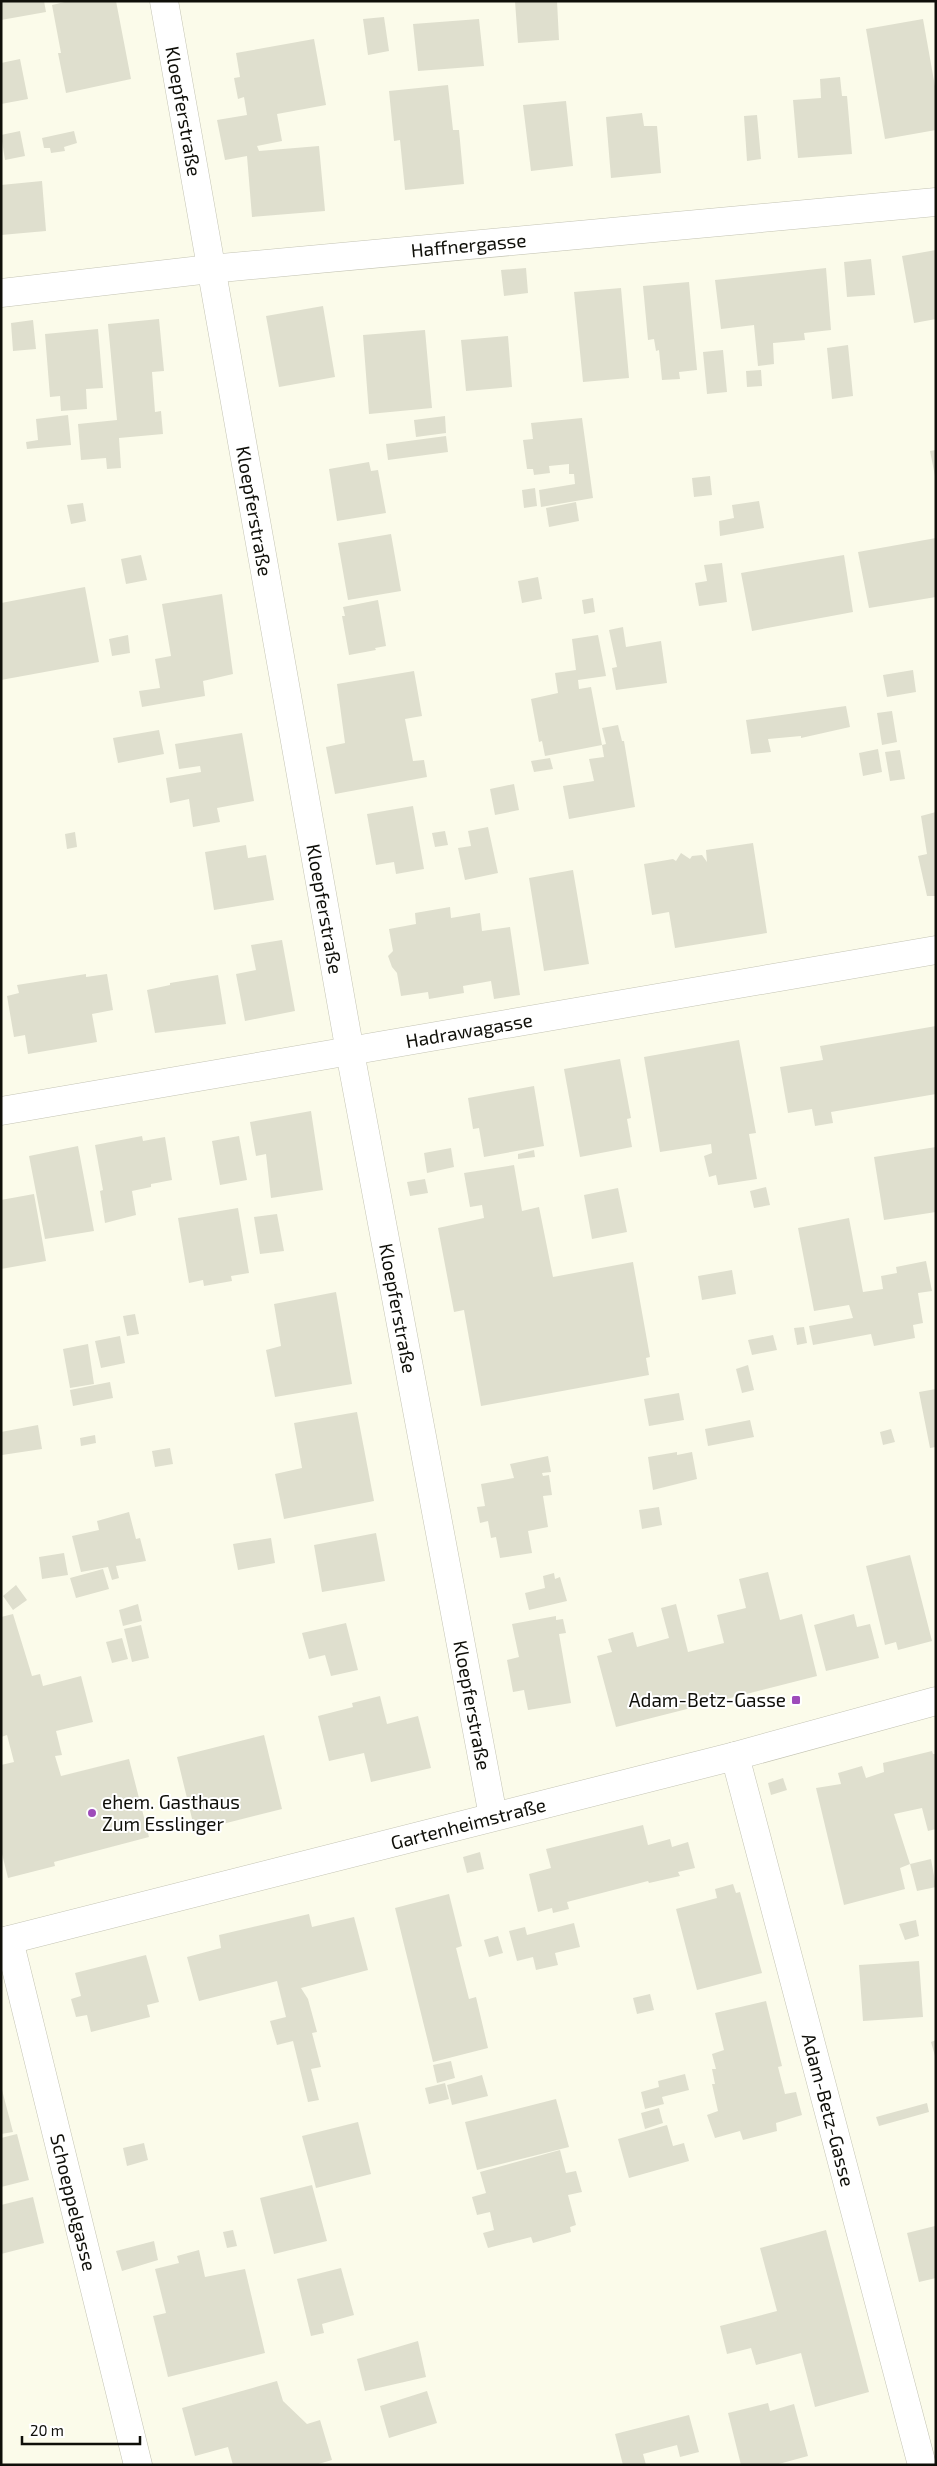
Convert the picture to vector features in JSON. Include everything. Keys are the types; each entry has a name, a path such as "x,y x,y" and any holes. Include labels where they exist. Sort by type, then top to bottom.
{"street":[{"name":"Kloepferstraße","path":"164,1 350,1052 492,1816"},
{"name":"Haffnergasse","path":"1,293 210,269 936,202"},
{"name":"Hadrawagasse","path":"1,1111 936,950"},
{"name":"Gartenheimstraße","path":"5,1941 492,1816 735,1756 936,1701"},
{"name":"Adam-Betz-Gasse","path":"735,1756 922,2465"},
{"name":"Schoeppelgasse","path":"5,1941 138,2465"}],"building":[{"path":"1,1 44,1 46,12 1,20"},
{"path":"69,1 116,1 131,79 66,93 58,53 61,53 52,5"},
{"path":"515,1 557,1 559,40 518,43"},
{"path":"384,17 389,51 368,55 363,19"},
{"path":"479,19 484,66 418,71 413,24"},
{"path":"923,19 936,92 936,130 885,139 866,29"},
{"path":"314,39 326,105 277,114 282,141 257,146 259,151 319,146 325,211 252,217 247,156 225,160 217,120 247,115 244,97 238,99 234,78 240,77 236,53"},
{"path":"20,59 28,99 1,104 1,63"},
{"path":"840,77 842,96 847,96 852,154 798,158 793,100 821,98 820,79"},
{"path":"448,85 453,130 459,130 464,184 405,190 400,140 394,141 389,91"},
{"path":"566,101 573,166 531,171 523,105"},
{"path":"642,113 644,126 657,126 661,173 611,178 606,117"},
{"path":"757,115 761,159 747,161 744,116"},
{"path":"20,131 25,156 5,160 1,135"},
{"path":"74,131 77,143 64,147 65,151 51,153 50,148 44,148 42,138"},
{"path":"42,181 46,231 1,235 1,185"},
{"path":"936,250 936,319 914,323 902,256"},
{"path":"871,259 875,295 847,297 844,262"},
{"path":"526,268 528,293 504,296 501,270"},
{"path":"826,268 831,330 804,333 805,340 773,343 774,364 758,366 754,325 721,329 715,280"},
{"path":"689,282 697,370 679,372 680,379 662,380 659,350 656,351 654,339 648,340 643,286"},
{"path":"621,288 629,378 583,382 574,292"},
{"path":"323,306 335,377 279,387 266,316"},
{"path":"159,319 164,371 152,372 155,412 161,411 163,434 119,438 121,468 107,469 106,458 81,460 78,424 117,420 108,324"},
{"path":"33,320 36,349 13,351 11,323"},
{"path":"98,329 103,388 86,389 87,409 61,411 60,396 50,397 45,334"},
{"path":"425,330 432,408 369,414 363,335"},
{"path":"508,336 512,387 466,391 461,340"},
{"path":"848,345 853,396 832,399 827,348"},
{"path":"723,350 727,392 707,394 703,352"},
{"path":"761,370 762,386 747,387 746,371"},
{"path":"68,415 71,445 27,449 26,442 38,440 36,419"},
{"path":"445,416 446,433 416,437 414,420"},
{"path":"582,418 593,498 541,507 539,490 575,484 574,474 569,474 569,464 549,466 550,473 534,475 533,469 527,469 523,440 533,439 531,423"},
{"path":"446,436 448,452 388,460 386,444"},
{"path":"936,450 936,476 935,476 930,451"},
{"path":"369,462 371,471 378,470 386,513 337,521 329,469"},
{"path":"710,476 712,495 694,497 692,478"},
{"path":"535,488 537,506 524,508 522,490"},
{"path":"759,501 764,528 720,536 719,521 734,518 732,505"},
{"path":"576,502 579,521 549,527 546,508"},
{"path":"83,503 86,521 71,524 67,505"},
{"path":"391,534 401,591 348,600 338,543"},
{"path":"936,538 936,597 869,608 858,552"},
{"path":"141,555 147,580 126,584 121,559"},
{"path":"844,555 853,612 752,631 741,573"},
{"path":"722,563 727,602 699,606 695,583 707,581 704,565"},
{"path":"538,577 542,599 522,603 518,581"},
{"path":"85,587 99,662 1,680 1,603"},
{"path":"222,594 233,674 203,681 205,696 142,707 139,691 160,688 155,659 171,656 162,604"},
{"path":"593,598 595,612 584,614 582,600"},
{"path":"378,600 386,646 375,648 376,650 349,655 342,616 345,616 343,607"},
{"path":"623,627 626,647 661,641 667,683 616,690 612,668 617,667 609,630"},
{"path":"128,635 130,653 112,656 109,639"},
{"path":"598,635 606,676 578,680 579,689 591,687 602,745 545,756 542,741 539,742 531,699 558,693 555,673 576,670 572,639"},
{"path":"913,670 916,692 887,697 883,675"},
{"path":"414,671 422,716 405,719 413,761 424,760 427,777 335,794 326,747 345,743 337,684"},
{"path":"846,706 850,727 801,738 801,736 768,739 771,752 751,754 746,720"},
{"path":"892,711 897,742 882,745 877,713"},
{"path":"618,725 622,741 624,741 635,807 569,819 563,786 594,781 589,759 604,757 602,745 606,744 602,728"},
{"path":"159,730 164,754 118,763 113,738"},
{"path":"242,733 254,801 217,808 220,822 193,827 189,799 170,803 166,778 201,772 200,766 179,769 175,744"},
{"path":"878,749 882,772 863,776 859,753"},
{"path":"900,750 905,779 890,781 885,752"},
{"path":"550,758 553,769 534,772 531,761"},
{"path":"514,784 519,810 495,815 490,789"},
{"path":"413,806 424,869 396,874 394,862 376,865 367,814"},
{"path":"936,812 936,896 927,896 918,856 927,854 921,816"},
{"path":"488,827 498,873 465,880 458,848 471,846 468,831"},
{"path":"445,831 448,845 435,847 432,833"},
{"path":"75,832 77,847 67,849 65,834"},
{"path":"753,843 767,933 675,948 669,912 652,915 644,864 673,859 676,861 681,853 690,859 692,856 702,855 707,862 706,850"},
{"path":"246,845 248,858 266,855 274,900 214,910 205,852"},
{"path":"573,870 589,964 544,971 529,878"},
{"path":"450,907 451,918 480,913 482,931 510,927 520,995 494,999 491,981 463,986 464,993 429,999 428,992 401,996 397,973 392,967 388,956 393,951 389,929 416,924 415,913"},
{"path":"282,940 295,1011 245,1021 236,974 256,970 251,945"},
{"path":"86,974 86,977 107,974 113,1010 92,1014 97,1042 28,1054 25,1035 14,1037 7,996 19,993 17,985"},
{"path":"218,975 226,1024 155,1033 147,990 170,985 170,983"},
{"path":"936,1026 936,1094 831,1112 833,1123 815,1126 812,1109 788,1113 780,1067 823,1060 820,1046"},
{"path":"739,1040 756,1133 749,1134 757,1179 718,1185 716,1175 709,1177 704,1156 712,1153 711,1144 660,1152 644,1057"},
{"path":"620,1059 631,1118 627,1119 632,1147 580,1157 564,1069"},
{"path":"534,1086 544,1146 484,1157 479,1128 473,1129 468,1098"},
{"path":"311,1111 323,1190 271,1198 266,1154 256,1156 250,1122"},
{"path":"142,1136 143,1141 165,1137 172,1180 151,1184 151,1187 132,1191 136,1215 105,1223 100,1191 103,1190 95,1145"},
{"path":"239,1136 247,1180 220,1185 212,1141"},
{"path":"78,1146 94,1231 45,1239 29,1156"},
{"path":"936,1147 936,1212 884,1220 874,1157"},
{"path":"451,1148 454,1167 427,1173 424,1153"},
{"path":"534,1150 535,1157 518,1159 518,1154"},
{"path":"514,1165 522,1211 539,1207 553,1277 633,1262 650,1357 646,1358 649,1375 481,1406 464,1310 454,1312 438,1228 484,1218 482,1205 470,1207 464,1173"},
{"path":"425,1179 428,1193 410,1196 407,1182"},
{"path":"766,1187 770,1205 754,1208 750,1191"},
{"path":"618,1188 627,1232 592,1239 584,1195"},
{"path":"34,1194 46,1261 1,1269 1,1200"},
{"path":"238,1208 249,1273 231,1276 232,1281 204,1286 203,1280 189,1283 178,1218"},
{"path":"277,1214 284,1251 260,1254 254,1217"},
{"path":"849,1218 863,1292 883,1289 881,1276 897,1273 896,1267 926,1261 932,1291 918,1293 923,1323 913,1325 915,1338 874,1346 871,1334 813,1345 809,1326 853,1318 849,1305 814,1311 798,1228"},
{"path":"732,1270 736,1294 702,1300 698,1276"},
{"path":"336,1292 352,1384 275,1397 266,1350 281,1346 274,1304"},
{"path":"135,1314 139,1334 127,1336 123,1316"},
{"path":"804,1327 807,1343 797,1345 794,1328"},
{"path":"773,1335 777,1350 752,1355 748,1340"},
{"path":"120,1336 125,1363 101,1368 95,1341"},
{"path":"88,1344 94,1384 70,1388 63,1349"},
{"path":"748,1365 754,1390 742,1393 736,1369"},
{"path":"110,1382 113,1398 73,1406 70,1390"},
{"path":"936,1389 936,1447 930,1448 919,1392"},
{"path":"679,1393 684,1420 649,1426 644,1399"},
{"path":"357,1412 374,1501 284,1519 275,1474 302,1468 294,1423"},
{"path":"750,1420 754,1437 708,1446 705,1429"},
{"path":"38,1425 42,1449 2,1455 1,1432"},
{"path":"891,1429 895,1442 883,1445 880,1432"},
{"path":"95,1435 96,1443 81,1446 80,1438"},
{"path":"170,1448 173,1464 155,1467 152,1451"},
{"path":"677,1452 677,1455 692,1452 697,1479 653,1490 648,1457"},
{"path":"548,1456 551,1472 542,1473 543,1476 549,1475 552,1495 543,1496 548,1527 528,1531 532,1553 500,1558 496,1537 491,1538 488,1521 480,1523 477,1507 485,1506 481,1484 514,1478 510,1464"},
{"path":"659,1507 662,1525 642,1529 639,1510"},
{"path":"129,1512 136,1539 140,1538 146,1561 116,1566 119,1578 112,1580 108,1567 81,1572 72,1536 99,1530 97,1521"},
{"path":"376,1533 385,1581 322,1592 314,1545"},
{"path":"271,1538 275,1563 238,1570 233,1544"},
{"path":"64,1553 68,1575 42,1579 39,1557"},
{"path":"910,1555 932,1641 898,1650 896,1642 885,1645 866,1566"},
{"path":"103,1569 109,1589 76,1598 70,1578"},
{"path":"768,1572 780,1620 802,1614 817,1676 616,1727 597,1656 612,1652 608,1639 633,1632 637,1647 669,1638 661,1608 676,1604 688,1652 724,1643 717,1615 746,1608 739,1579"},
{"path":"554,1573 555,1579 560,1577 567,1601 529,1610 525,1593 545,1588 543,1576"},
{"path":"16,1585 27,1600 13,1610 3,1596"},
{"path":"138,1604 142,1621 123,1626 119,1610"},
{"path":"13,1614 32,1676 40,1674 43,1686 81,1676 93,1722 56,1731 62,1755 55,1756 61,1776 129,1759 149,1837 54,1862 55,1866 8,1878 1,1850 1,1765 14,1762 7,1735 1,1737 1,1617"},
{"path":"854,1614 857,1627 870,1624 879,1658 826,1671 814,1625"},
{"path":"556,1616 556,1620 563,1619 566,1633 559,1634 571,1703 528,1710 524,1690 513,1692 507,1660 519,1657 512,1624"},
{"path":"346,1623 358,1670 331,1676 325,1655 309,1659 302,1633"},
{"path":"141,1625 149,1658 132,1662 124,1629"},
{"path":"122,1638 128,1659 112,1663 106,1642"},
{"path":"380,1696 387,1724 418,1716 431,1768 371,1782 364,1753 329,1761 318,1716 353,1707 352,1703"},
{"path":"264,1735 282,1809 195,1831 177,1757"},
{"path":"932,1751 933,1754 936,1754 936,1829 928,1831 922,1808 894,1814 910,1864 900,1868 905,1889 844,1905 816,1788 841,1784 838,1773 862,1766 866,1778 884,1772 883,1763"},
{"path":"783,1778 787,1790 771,1795 768,1783"},
{"path":"643,1825 648,1845 670,1839 672,1847 688,1842 695,1868 678,1872 680,1876 649,1883 648,1881 567,1902 569,1909 553,1913 552,1908 538,1912 529,1874 551,1868 546,1849"},
{"path":"480,1852 484,1869 467,1873 463,1857"},
{"path":"931,1859 936,1887 917,1891 910,1864"},
{"path":"733,1884 736,1893 740,1892 762,1973 697,1990 676,1909 717,1898 715,1889"},
{"path":"449,1894 462,1946 456,1948 469,1999 476,1997 488,2048 433,2062 395,1908"},
{"path":"309,1914 312,1927 354,1917 368,1970 301,1988 308,1999 317,2032 312,2033 321,2067 311,2069 319,2100 308,2102 293,2041 277,2045 270,2021 286,2017 277,1981 199,2001 187,1957 221,1948 219,1935"},
{"path":"916,1920 919,1936 905,1940 899,1924"},
{"path":"574,1923 580,1947 555,1953 558,1965 536,1970 533,1957 517,1961 509,1931 525,1927 527,1935"},
{"path":"498,1936 503,1953 489,1957 484,1940"},
{"path":"146,1955 159,2002 147,2005 150,2017 91,2032 87,2015 76,2017 71,1999 81,1996 75,1973"},
{"path":"919,1961 923,2017 863,2021 859,1965"},
{"path":"650,1994 654,2010 637,2014 633,1998"},
{"path":"766,2001 782,2066 778,2067 785,2094 796,2092 802,2115 776,2123 777,2131 743,2140 740,2131 715,2138 707,2115 718,2111 712,2084 715,2084 712,2069 716,2069 712,2054 724,2050 715,2013"},
{"path":"936,2040 936,2056 935,2056 931,2042"},
{"path":"451,2061 455,2078 437,2083 433,2065"},
{"path":"685,2074 689,2090 662,2097 664,2104 645,2109 641,2092 659,2087 658,2081"},
{"path":"482,2075 488,2096 452,2105 447,2085"},
{"path":"445,2083 449,2099 429,2104 425,2088"},
{"path":"1,2086 13,2132 1,2134"},
{"path":"556,2099 569,2147 477,2170 465,2122"},
{"path":"927,2103 929,2112 879,2126 876,2117"},
{"path":"659,2108 663,2123 645,2129 641,2113"},
{"path":"358,2122 371,2174 316,2188 302,2136"},
{"path":"667,2125 673,2146 684,2143 689,2161 629,2178 618,2139"},
{"path":"17,2134 29,2180 1,2187 1,2138"},
{"path":"144,2143 148,2160 127,2166 123,2148"},
{"path":"560,2150 566,2173 576,2171 582,2192 568,2195 576,2225 570,2227 571,2232 533,2243 531,2237 488,2248 483,2233 494,2230 490,2212 477,2215 472,2197 486,2193 480,2172"},
{"path":"312,2185 327,2241 274,2254 260,2198"},
{"path":"33,2197 44,2243 1,2254 1,2205"},
{"path":"935,2226 936,2278 919,2282 907,2233"},
{"path":"233,2230 237,2246 227,2248 223,2232"},
{"path":"826,2230 869,2392 815,2407 801,2353 756,2365 751,2348 727,2354 720,2326 777,2311 760,2248"},
{"path":"154,2241 158,2260 122,2271 116,2251"},
{"path":"199,2250 205,2277 245,2269 265,2353 168,2377 153,2316 166,2313 155,2269 179,2263 177,2256"},
{"path":"341,2268 354,2315 322,2324 324,2333 311,2336 297,2279"},
{"path":"418,2341 426,2377 365,2391 357,2359"},
{"path":"277,2381 283,2401 307,2424 320,2420 332,2460 315,2465 233,2465 228,2447 195,2456 182,2408"},
{"path":"427,2391 437,2423 389,2438 380,2406"},
{"path":"768,2403 770,2411 794,2404 808,2456 775,2465 741,2465 728,2413"},
{"path":"689,2415 699,2452 680,2457 677,2445 643,2454 646,2465 623,2465 615,2434"}],"place":[{"name":"Adam-Betz-Gasse","path":"796,1700"},
{"name":"ehem. Gasthaus Zum Esslinger","path":"92,1813"}]}
